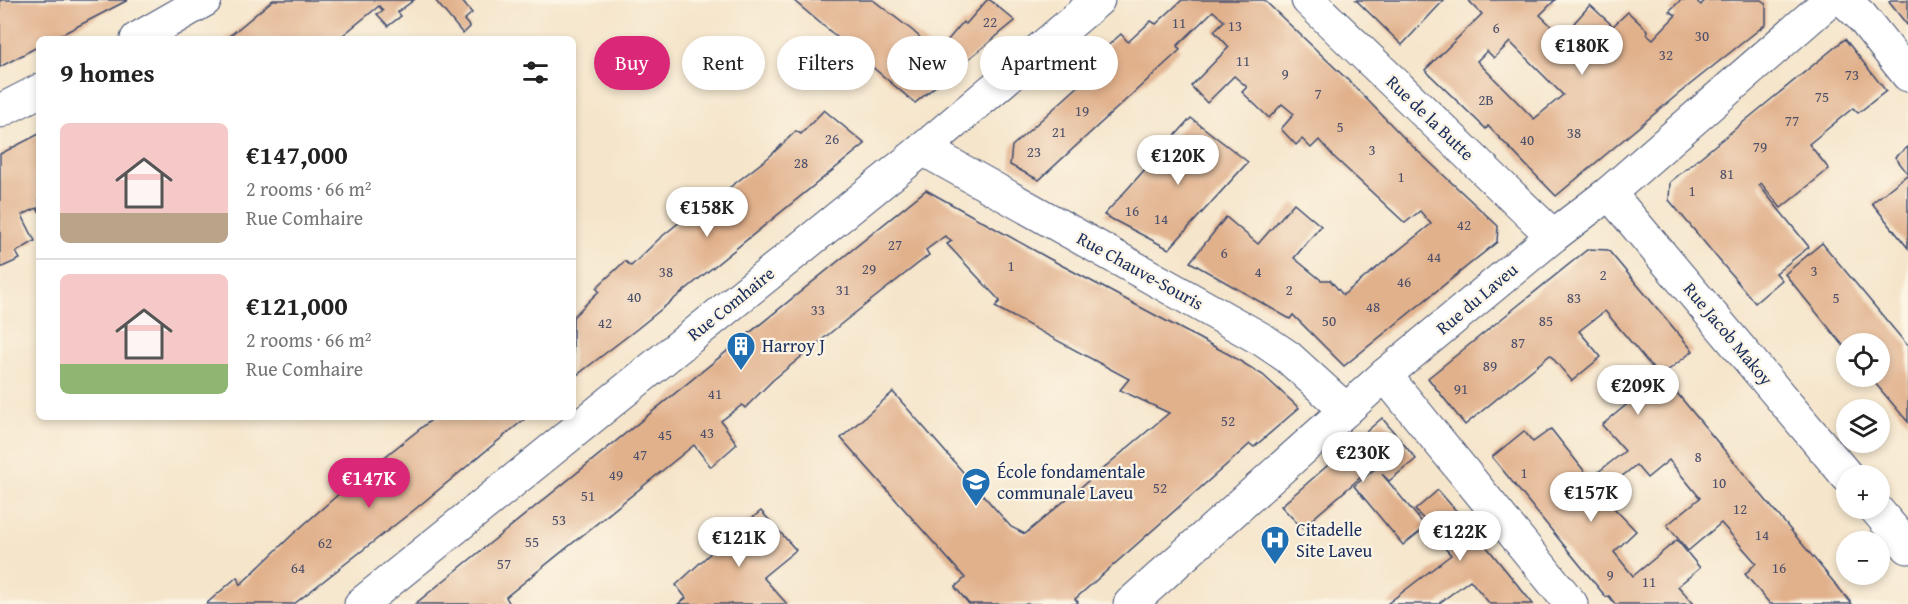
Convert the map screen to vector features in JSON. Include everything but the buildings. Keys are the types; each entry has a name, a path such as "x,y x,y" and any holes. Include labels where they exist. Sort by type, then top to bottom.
{"street":[{"path":"142,36 205,0"},
{"name":"Rue Comhaire","path":"361,604 923,149 1098,0"},
{"name":"Rue de la Butte","path":"1308,0 1553,236"},
{"name":"Rue du Laveu","path":"1130,604 1385,375 1553,236 1609,193 1830,0"},
{"path":"1844,0 1861,16 1908,75"},
{"path":"0,111 36,93"},
{"name":"Rue Chauve-Souris","path":"923,149 1263,340 1288,357 1346,410"},
{"name":"Rue Jacob Makoy","path":"1609,193 1838,465"},
{"path":"1385,375 1571,604"},
{"path":"1884,519 1908,547"}],"place":[{"name":"Harroy J","path":"741,372"},
{"name":"École fondamentale communale Laveu","path":"976,508"},
{"name":"Citadelle Site Laveu","path":"1275,566"}]}
